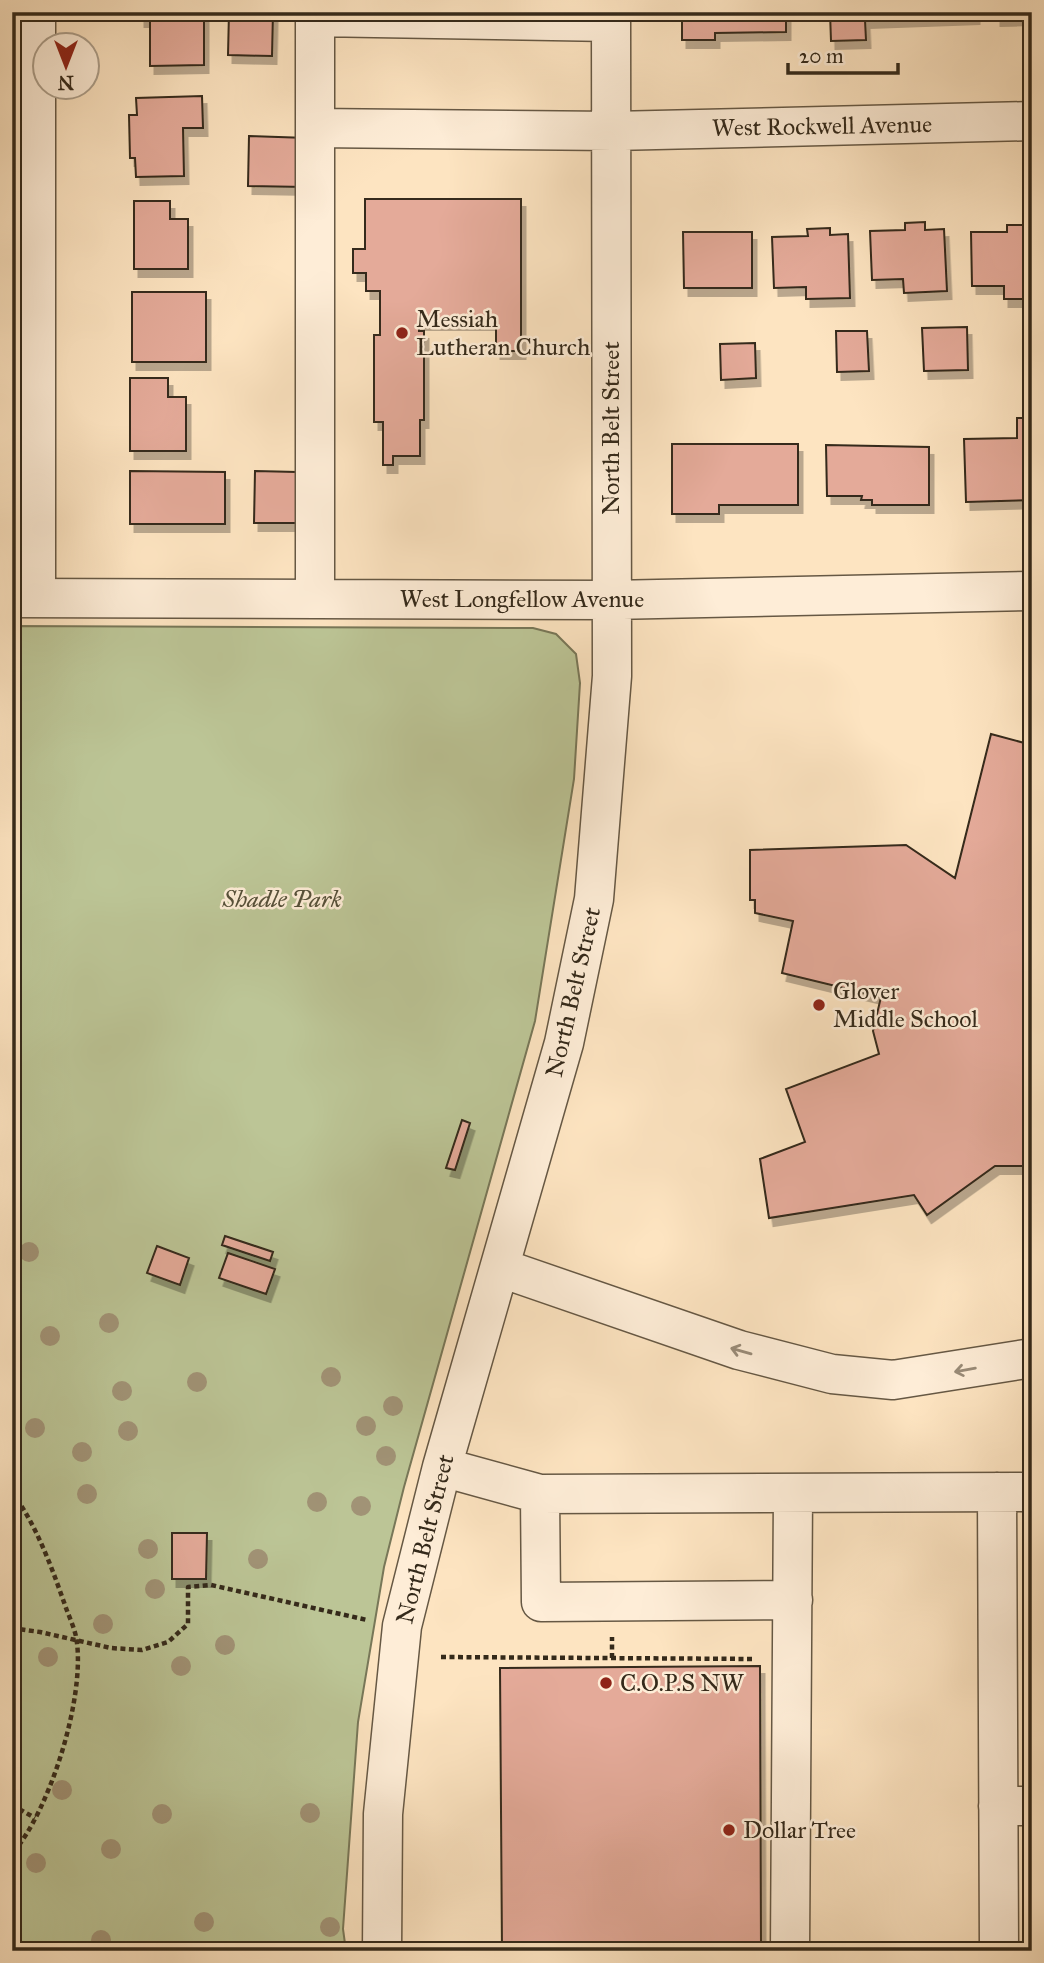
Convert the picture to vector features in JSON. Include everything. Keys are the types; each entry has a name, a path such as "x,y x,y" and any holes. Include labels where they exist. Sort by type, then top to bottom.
{"street":[{"path":"24,598 36,12"},
{"path":"316,598 315,15 611,17"},
{"name":"North Belt Street","path":"382,1951 383,1814 402,1626 442,1467 564,1043 594,899 612,676 611,17"},
{"name":"West Rockwell Avenue","path":"315,128 612,131 1032,121"},
{"name":"West Longfellow Avenue","path":"24,598 611,600 1032,591"},
{"path":"501,1268 739,1350 832,1374 893,1380 1032,1358"},
{"path":"442,1467 540,1494 1014,1492 1015,1806 999,1951"},
{"path":"790,1951 793,1493"},
{"path":"540,1494 541,1602 793,1600"}],"path":[{"path":"12,1492 24,1508 52,1568 77,1640 78,1661 62,1756 35,1818 12,1854"},
{"path":"12,1628 111,1648 142,1650 167,1642 188,1624 188,1587 211,1586 368,1621"},
{"path":"441,1657 763,1659"},
{"path":"12,1805 35,1818"}],"green space":[{"name":"Shadle Park","path":"12,626 533,628 556,634 576,654 580,683 574,779 535,1021 384,1567 358,1722 343,1929 346,1951 12,1951"}],"building":[{"path":"140,12 204,15 204,65 150,66 150,19 140,19"},
{"path":"229,12 273,12 272,56 228,55"},
{"path":"682,12 786,12 786,32 715,33 715,40 682,40"},
{"path":"830,12 975,12 975,16 865,20 866,40 831,41"},
{"path":"996,12 1032,12 1032,17 996,18"},
{"path":"202,96 203,128 183,128 184,176 136,177 135,158 130,158 129,115 137,115 136,98"},
{"path":"249,136 307,138 306,187 248,186"},
{"name":"Messiah Lutheran Church","path":"365,199 521,199 521,351 496,351 496,322 419,322 419,331 424,331 424,420 420,420 420,456 393,456 393,465 383,465 383,422 374,422 374,335 380,335 380,291 366,291 366,273 353,273 353,249 365,249"},
{"path":"134,201 170,201 170,219 188,219 188,269 134,269"},
{"path":"925,222 925,230 944,229 947,291 904,293 903,279 872,280 870,231 905,230 905,223"},
{"path":"1007,225 1032,225 1032,299 1004,299 1004,286 972,286 971,232 1007,232"},
{"path":"830,228 830,235 848,234 850,298 806,299 806,287 774,288 772,237 808,236 807,229"},
{"path":"683,232 752,232 752,288 684,288"},
{"path":"132,292 206,292 206,362 132,362"},
{"path":"1025,325 1032,325 1032,367 1025,367"},
{"path":"967,327 968,370 924,371 922,328"},
{"path":"836,331 867,331 869,371 837,372"},
{"path":"755,343 756,378 721,380 720,344"},
{"path":"130,378 168,378 168,397 186,397 186,451 130,451"},
{"path":"1017,418 1032,418 1032,500 966,502 964,439 1017,438"},
{"path":"672,444 798,444 798,505 719,505 719,514 672,514"},
{"path":"826,445 929,447 929,505 872,505 872,500 861,500 862,496 827,496"},
{"path":"130,471 225,472 225,524 130,524"},
{"path":"255,471 297,472 296,523 254,523"},
{"path":"991,734 1032,745 1032,1166 995,1166 927,1215 914,1195 769,1218 760,1159 805,1142 786,1089 879,1054 873,1031 881,997 782,973 793,921 755,913 755,900 750,900 750,850 906,845 955,878"},
{"path":"462,1120 470,1123 455,1170 446,1168"},
{"path":"225,1236 273,1252 270,1261 222,1245"},
{"path":"157,1246 189,1258 180,1285 147,1273"},
{"path":"228,1253 275,1269 266,1294 219,1278"},
{"path":"172,1533 207,1533 206,1579 172,1579"},
{"path":"760,1666 761,1951 502,1951 500,1668"}],"place":[{"name":"Messiah Lutheran Church","path":"402,333"},
{"name":"Glover Middle School","path":"819,1005"},
{"name":"C.O.P.S NW","path":"606,1683"},
{"name":"Dollar Tree","path":"729,1830"}]}
